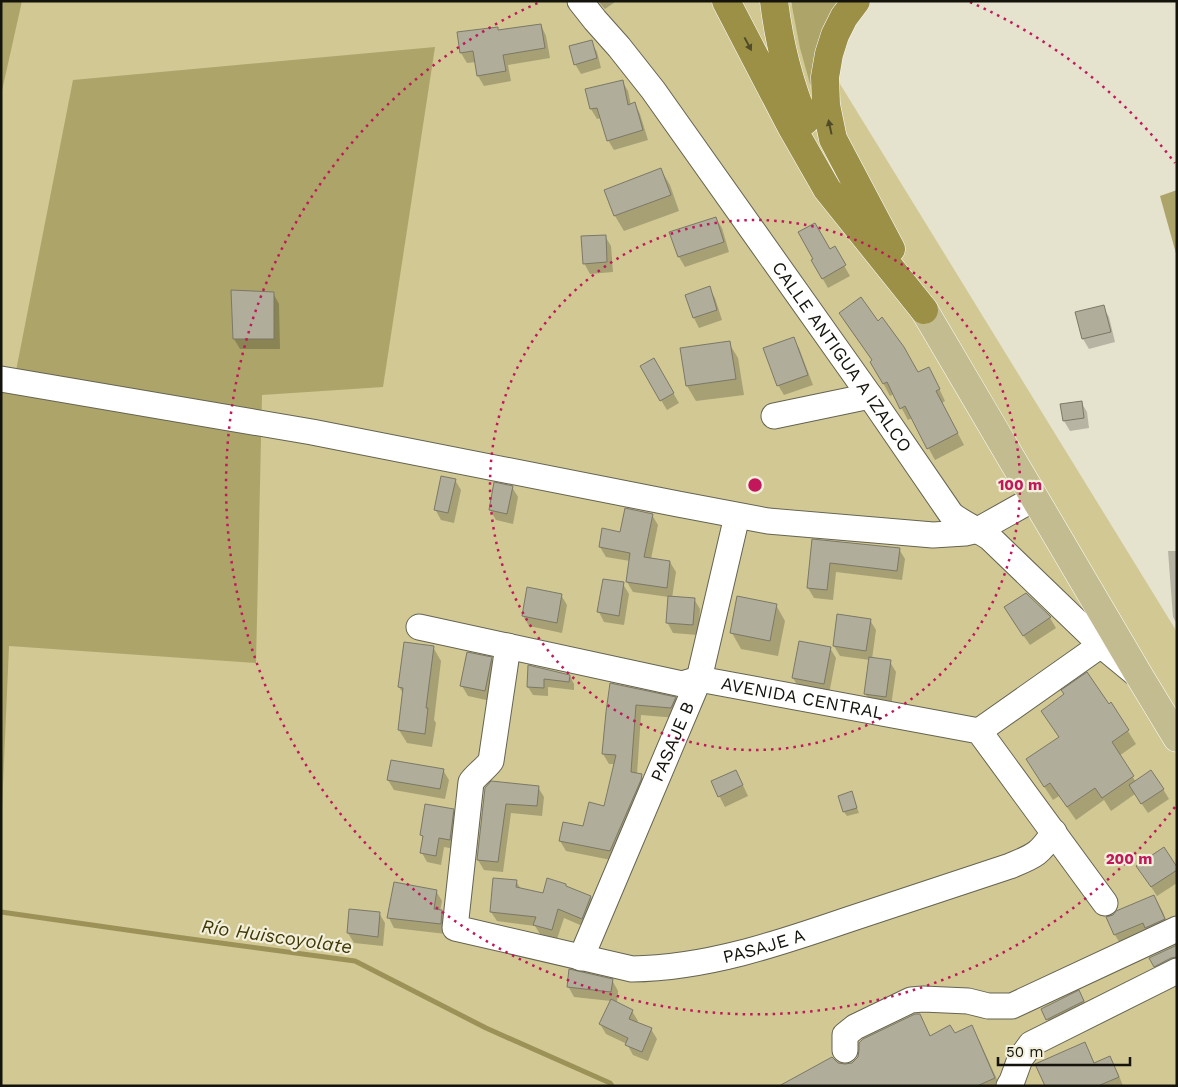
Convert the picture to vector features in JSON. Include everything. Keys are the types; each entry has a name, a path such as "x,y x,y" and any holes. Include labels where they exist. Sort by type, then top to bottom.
{"highway":[{"path":"726,1 791,126 828,189 924,310"},
{"path":"774,1 792,89 814,142 924,310"},
{"path":"856,1 844,17 835,35 825,77 826,105 833,138 924,310"}],"main road":[{"path":"924,310 1177,738"}],"street":[{"name":"CALLE ANTIGUA A IZALCO","path":"580,1 594,20 620,47 653,90 870,396 951,514 961,522 990,538 1102,645 1140,677"},
{"path":"1,379 312,432 768,521 933,535 965,534 978,530 1035,498"},
{"path":"774,416 870,396"},
{"name":"PASAJE B","path":"581,958 699,679 736,516"},
{"name":"AVENIDA CENTRAL","path":"419,627 682,684 699,679 979,731"},
{"path":"1102,645 979,731 1105,903"},
{"name":"PASAJE A","path":"508,646 491,760 486,768 471,782 455,928 632,969 652,968 725,957 779,943 1010,866 1028,859 1038,852 1045,846 1054,832"},
{"path":"846,1050 845,1035 854,1027 911,1000 968,1001 988,1006 1012,1006 1177,929"},
{"path":"1009,1086 1020,1059 1031,1044 1177,971"}],"shaded area":[{"path":"1,1 789,1 1177,632 1177,1086 1,1086"},
{"path":"1,1 22,1 1,95"},
{"path":"791,1 839,1 813,87 810,84 800,48"},
{"path":"435,47 383,387 262,395 256,663 9,646 1,831 1,379 14,381 73,80"},
{"path":"1177,190 1177,257 1160,196"}],"building":[{"path":"541,24 545,48 503,55 506,71 477,76 473,51 460,53 457,32 498,27 498,30"},
{"path":"592,40 597,58 574,65 569,46"},
{"path":"623,80 628,105 635,102 643,130 607,141 597,108 590,109 585,89"},
{"path":"661,168 671,195 614,216 604,190"},
{"path":"716,217 724,242 678,257 669,232"},
{"path":"815,223 830,249 835,246 846,265 822,279 798,232"},
{"path":"606,235 607,262 583,264 581,236"},
{"path":"710,286 717,310 693,318 685,295"},
{"path":"231,290 274,292 274,339 233,339"},
{"path":"861,297 878,321 882,317 904,347 918,372 929,367 940,389 936,391 958,433 927,449 905,406 900,409 887,382 883,384 870,362 872,360 839,313"},
{"path":"1104,305 1111,332 1082,339 1075,312"},
{"path":"794,337 808,375 777,386 763,348"},
{"path":"730,341 736,379 686,386 680,348"},
{"path":"654,358 674,393 660,401 640,366"},
{"path":"1082,401 1084,418 1063,421 1060,404"},
{"path":"441,476 456,479 448,513 434,510"},
{"path":"494,482 513,486 507,514 489,510"},
{"path":"625,508 653,514 644,557 670,561 667,588 626,582 630,553 599,547 602,528 620,532"},
{"path":"812,539 900,548 897,571 830,563 827,590 807,588"},
{"path":"603,579 624,582 619,616 597,612"},
{"path":"527,587 562,594 557,623 522,616"},
{"path":"1026,593 1051,617 1023,636 1004,607"},
{"path":"668,596 695,598 693,625 666,623"},
{"path":"737,596 777,604 770,641 730,633"},
{"path":"837,614 871,619 866,651 833,646"},
{"path":"799,641 831,647 824,684 792,678"},
{"path":"404,642 434,646 426,708 428,708 425,734 398,730 403,688 398,687"},
{"path":"467,652 492,657 485,691 460,686"},
{"path":"869,657 891,660 886,697 864,694"},
{"path":"528,665 570,675 569,682 544,679 544,688 527,687"},
{"path":"1087,672 1109,704 1111,702 1129,730 1112,742 1134,776 1102,798 1095,788 1067,807 1050,783 1044,787 1026,759 1059,737 1041,711 1064,694 1061,690"},
{"path":"610,683 676,697 671,708 636,705 631,772 642,774 641,780 610,851 559,841 563,822 583,826 589,802 604,806 616,755 602,754"},
{"path":"391,760 444,769 440,789 387,780"},
{"path":"736,770 743,785 718,797 711,781"},
{"path":"1151,770 1164,789 1141,804 1129,785"},
{"path":"491,781 539,786 537,806 506,804 498,862 477,860 485,788"},
{"path":"852,791 857,808 843,812 838,796"},
{"path":"425,804 454,809 450,840 439,838 436,856 420,853 423,836 420,835"},
{"path":"1164,847 1177,870 1151,887 1136,866"},
{"path":"493,878 517,880 516,887 543,893 547,878 566,884 566,886 591,896 582,919 558,909 552,930 533,925 536,917 490,912"},
{"path":"394,882 437,890 434,909 442,910 441,924 387,918"},
{"path":"1154,895 1165,919 1145,928 1143,923 1114,935 1106,917"},
{"path":"349,909 380,912 378,937 347,933"},
{"path":"1177,945 1177,957 1154,967 1149,958"},
{"path":"569,969 613,979 611,992 567,987"},
{"path":"1079,990 1084,1001 1046,1020 1041,1009"},
{"path":"611,999 633,1010 629,1019 652,1028 642,1052 625,1045 628,1038 599,1024"},
{"path":"915,1014 920,1014 930,1036 950,1025 955,1033 972,1025 995,1078 977,1086 779,1086 832,1057 838,1063 852,1063 858,1057 859,1043 863,1039"},
{"path":"1085,1042 1094,1063 1110,1056 1119,1077 1098,1086 1045,1086 1035,1064"}],"waterway":[{"name":"Río Huiscoyolate","path":"1,912 355,961 486,1028 610,1083 612,1086"}]}
